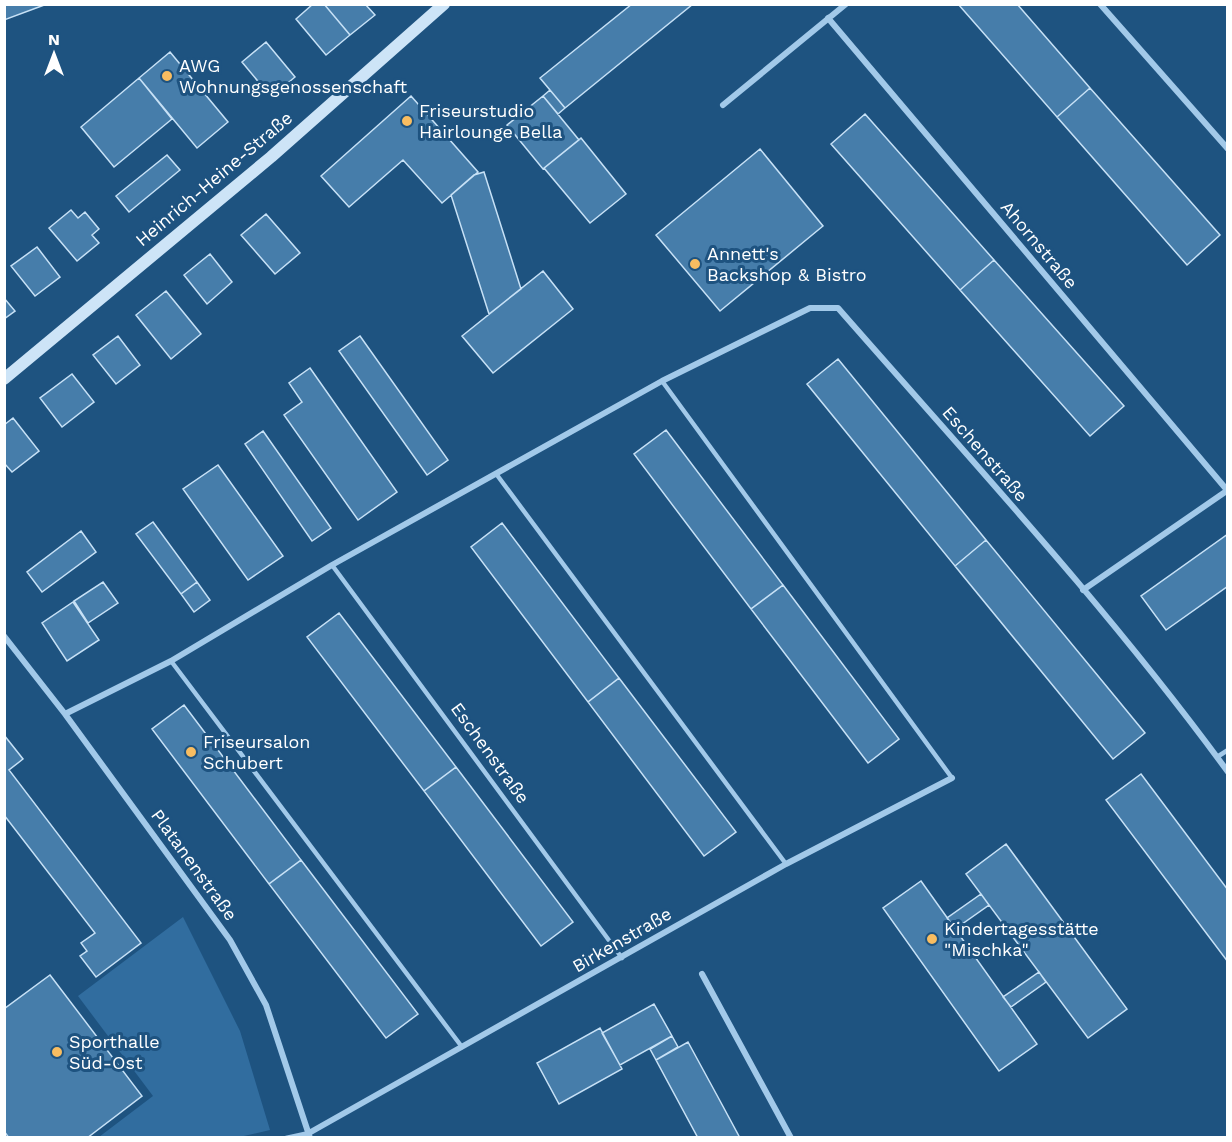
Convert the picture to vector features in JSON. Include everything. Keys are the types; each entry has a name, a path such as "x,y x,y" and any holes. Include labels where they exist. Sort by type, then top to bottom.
{"street":[{"name":"Heinrich-Heine-Straße","path":"4,379 271,157 444,4"},
{"path":"723,105 846,4"},
{"path":"1100,4 1227,149"},
{"name":"Ahornstraße","path":"828,18 1227,490 1083,590"},
{"name":"Eschenstraße","path":"65,714 171,661 332,565 662,381 810,308 838,308 1083,590 1227,772"},
{"name":"Platanenstraße","path":"4,636 65,714 230,940 266,1005 310,1135"},
{"name":"Birkenstraße","path":"310,1135 786,864 952,778"},
{"path":"702,974 791,1137"}],"lane":[{"path":"662,381 952,778"},
{"path":"496,475 786,864"},
{"name":"Eschenstraße","path":"332,565 622,958"},
{"path":"171,661 462,1047"},
{"path":"1217,757 1227,750"},
{"path":"286,1137 310,1135"}],"shaded area":[{"path":"183,917 240,1031 270,1130 235,1138 99,1137 153,1096 78,996"}],"building":[{"path":"4,4 47,4 4,20"},
{"path":"313,4 324,4 350,35 326,55 296,19"},
{"path":"324,4 365,4 375,15 350,35"},
{"path":"632,4 693,4 565,108 540,78"},
{"path":"958,4 1017,4 1090,88 1057,117"},
{"path":"266,42 295,77 271,97 242,62"},
{"path":"170,52 228,122 197,148 139,78"},
{"path":"139,78 172,119 114,167 81,127"},
{"path":"1090,88 1220,235 1187,265 1057,117"},
{"path":"550,90 565,108 558,114 543,96"},
{"path":"411,96 478,172 442,203 403,160 349,207 321,176"},
{"path":"543,96 579,140 543,169 507,125"},
{"path":"865,114 994,260 960,290 831,144"},
{"path":"581,138 626,194 590,223 544,168"},
{"path":"760,149 823,226 720,311 656,235"},
{"path":"167,155 180,170 129,212 116,196"},
{"path":"484,172 521,289 489,314 451,195 474,175"},
{"path":"71,210 78,218 85,212 99,229 92,235 99,243 77,261 49,228"},
{"path":"266,214 300,253 275,274 241,235"},
{"path":"37,247 60,277 35,296 11,266"},
{"path":"210,254 232,282 207,304 184,275"},
{"path":"994,260 1124,406 1090,436 960,290"},
{"path":"543,271 573,309 493,373 462,336"},
{"path":"166,291 201,334 171,359 136,315"},
{"path":"4,298 15,311 4,319"},
{"path":"118,336 140,365 116,384 93,355"},
{"path":"360,336 448,460 427,475 339,351"},
{"path":"838,359 986,540 955,566 807,384"},
{"path":"310,368 397,492 358,520 284,415 302,402 289,383"},
{"path":"72,374 94,402 62,427 40,398"},
{"path":"13,418 39,451 12,472 4,463 4,425"},
{"path":"666,430 783,585 751,609 634,454"},
{"path":"263,431 331,528 312,541 245,444"},
{"path":"218,465 283,556 248,580 183,489"},
{"path":"153,522 197,582 181,594 136,534"},
{"path":"502,523 619,678 588,702 471,547"},
{"path":"81,531 96,552 42,592 27,572"},
{"path":"1228,534 1228,586 1166,630 1141,596"},
{"path":"986,540 1145,733 1113,759 955,566"},
{"path":"103,582 118,603 88,623 74,601"},
{"path":"197,582 210,600 194,612 181,594"},
{"path":"783,585 899,739 868,763 751,609"},
{"path":"73,602 99,640 67,661 42,623"},
{"path":"339,613 456,767 424,791 307,637"},
{"path":"619,678 736,832 704,856 588,702"},
{"path":"184,705 301,860 269,884 152,729"},
{"path":"4,735 23,759 9,770 141,943 96,977 80,956 87,951 81,943 95,933 4,815"},
{"path":"456,767 573,922 541,946 424,791"},
{"path":"1141,774 1228,890 1228,962 1106,800"},
{"path":"1006,844 1127,1009 1088,1038 966,874"},
{"path":"301,860 418,1014 386,1038 269,884"},
{"path":"921,881 1037,1044 999,1071 883,908"},
{"path":"981,894 989,905 955,929 947,918"},
{"path":"1039,972 1046,982 1011,1007 1003,997"},
{"name":"Sporthalle Süd-Ost","path":"50,975 142,1096 87,1138 9,1138 4,1131 4,1009"},
{"path":"654,1004 672,1036 620,1065 602,1033"},
{"path":"600,1028 622,1069 559,1104 537,1063"},
{"path":"672,1036 678,1047 656,1060 650,1049"},
{"path":"688,1042 740,1138 698,1138 656,1060"}],"place":[{"name":"AWG Wohnungsgenossenschaft","path":"167,76"},
{"name":"Friseurstudio Hairlounge Bella","path":"407,121"},
{"name":"Annett's Backshop & Bistro","path":"695,264"},
{"name":"Friseursalon Schubert","path":"191,752"},
{"name":"Kindertagesstätte \"Mischka\"","path":"932,939"},
{"name":"Sporthalle Süd-Ost","path":"57,1052"}]}
